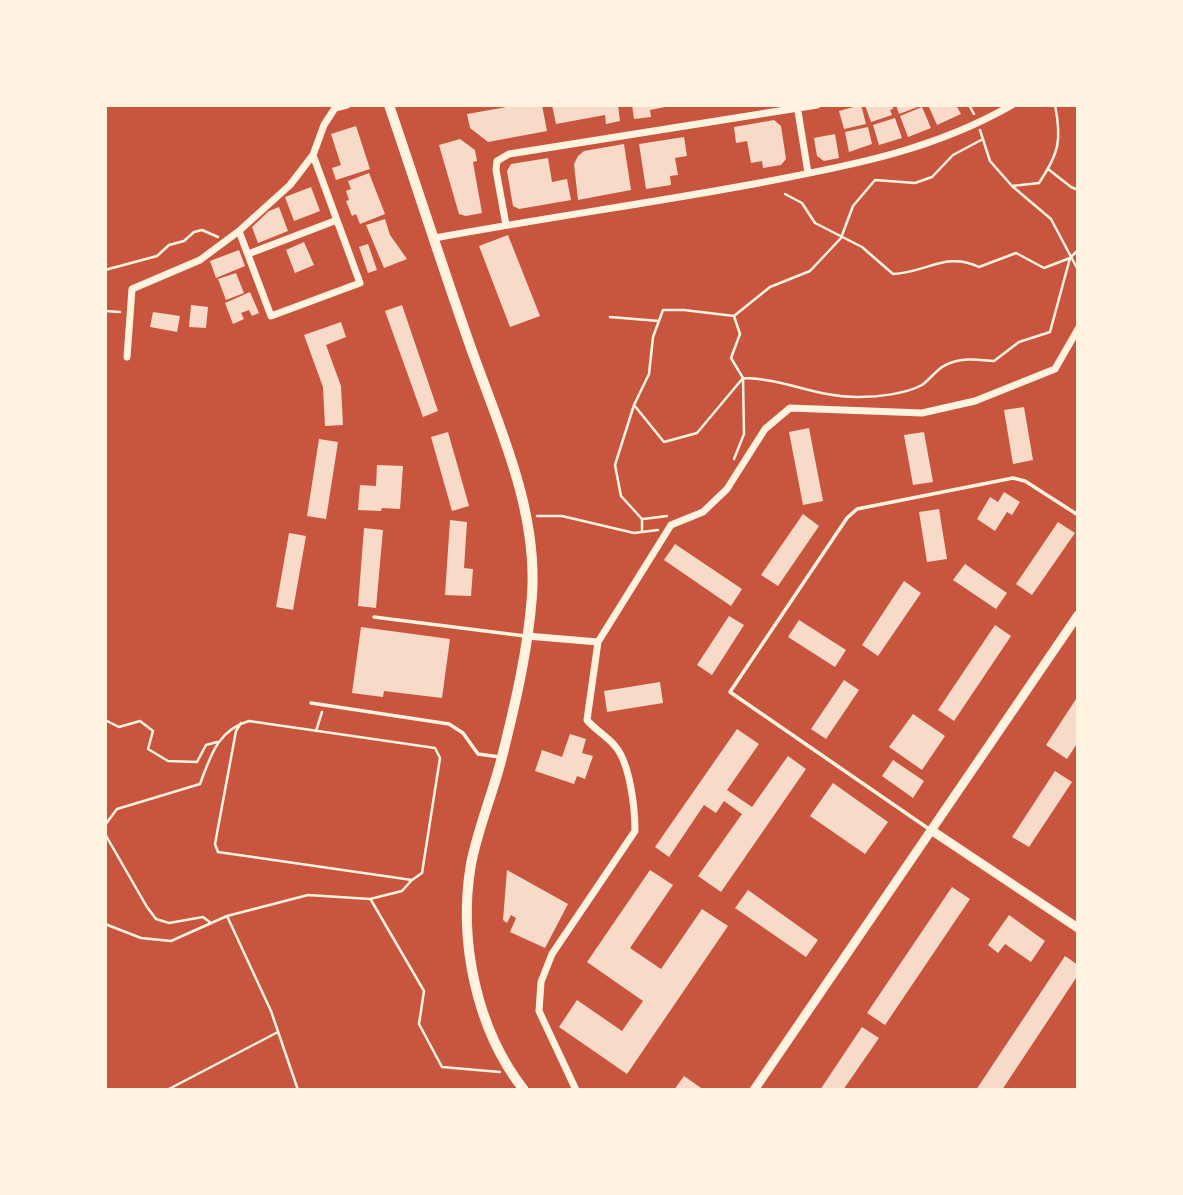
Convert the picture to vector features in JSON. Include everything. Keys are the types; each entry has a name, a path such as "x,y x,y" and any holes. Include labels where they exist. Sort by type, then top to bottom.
{"main road":[{"path":"389,105 503,435 527,516 532,585 527,636 502,758 471,864 467,917 473,975 489,1030 510,1073 524,1090"}],"street":[{"path":"127,357 132,289 200,260 239,231 289,185 313,155 324,125 335,107 347,105"},
{"path":"506,225 496,170 497,161 509,154 817,105"},
{"path":"435,238 808,173 918,147 978,124 1012,105"},
{"path":"798,107 808,173"},
{"path":"239,231 271,316 360,283 313,155"},
{"path":"248,254 337,220"},
{"path":"576,1090 539,1011 541,982 551,954 635,831 623,756 587,720 598,642 669,528 703,512 727,489 765,429 790,408 922,413 975,401 1055,369 1078,329"},
{"path":"754,1090 1078,615"},
{"path":"527,636 598,642"},
{"path":"931,830 1078,928"}],"lane":[{"path":"931,830 730,692 847,518 857,509 1013,478 1025,481 1078,515"},
{"path":"374,617 527,636"},
{"path":"311,703 449,724 463,733 478,754 502,758"}],"path":[{"path":"1012,186 1039,183 1053,162 1060,132 1055,105"},
{"path":"978,124 990,161 1012,186 1052,219 1078,270"},
{"path":"642,532 642,519 621,496 615,466 634,405 649,374 653,337 663,310 734,316 770,287 810,271 841,238 853,206 875,180 915,183 932,177 953,155 983,139"},
{"path":"1048,169 1078,190"},
{"path":"785,194 802,203 815,223 862,247 893,274 907,274 946,260 966,260 979,267 1016,253 1044,268 1070,258 1078,250"},
{"path":"105,270 157,256 169,245 184,241 194,232 202,230 227,241"},
{"path":"743,378 766,378 813,392 857,397 890,394 922,385 944,366 968,358 994,361 1019,342 1050,332 1070,258"},
{"path":"105,311 131,314"},
{"path":"732,464 744,434 743,378 731,358 740,334 734,316"},
{"path":"610,317 659,321"},
{"path":"634,405 664,442 697,433 743,378"},
{"path":"527,516 562,516 625,531 642,532 669,528"},
{"path":"642,519 674,516"},
{"path":"105,720 119,727 139,721 153,731 148,750 168,761 197,762 205,746 217,742 241,723 248,721 435,748 440,758 422,873 402,891 370,899 308,895 227,916 172,941 141,939 105,924"},
{"path":"316,731 319,720"},
{"path":"241,723 236,730 215,844 218,852 412,880"},
{"path":"105,825 117,809 200,784 217,742"},
{"path":"105,834 156,919 169,923 204,917 212,924"},
{"path":"370,899 424,991 419,1024 442,1067 510,1073"},
{"path":"227,916 271,1011 298,1090"},
{"path":"168,1090 278,1032"}],"building":[{"path":"518,105 542,105 547,131 488,142 470,128 467,114"},
{"path":"552,105 618,105 620,121 606,124 605,115 556,124"},
{"path":"632,105 670,106 650,110 651,117 634,119"},
{"path":"861,105 866,124 844,129 839,111"},
{"path":"865,105 892,105 892,115 871,122"},
{"path":"896,105 923,105 899,114"},
{"path":"956,105 961,114 937,125 929,107"},
{"path":"922,107 931,128 908,137 900,116"},
{"path":"895,118 902,138 879,145 873,125"},
{"path":"774,120 781,126 786,159 781,165 763,168 762,161 751,163 747,141 736,143 734,127"},
{"path":"356,126 370,169 336,180 332,168 341,165 331,134"},
{"path":"868,127 872,144 849,152 845,132"},
{"path":"835,134 839,158 824,161 817,156 814,138"},
{"path":"684,137 687,156 675,158 678,175 670,176 671,185 646,189 639,144"},
{"path":"460,139 475,150 477,161 473,162 482,213 466,216 459,214 439,145"},
{"path":"624,144 631,190 578,200 574,164 578,156 584,151"},
{"path":"548,158 552,182 567,179 571,200 519,209 513,206 507,171 511,164"},
{"path":"369,173 385,214 360,224 356,214 352,216 346,201 349,200 346,191 351,189 348,181"},
{"path":"311,187 320,211 294,221 285,197"},
{"path":"279,207 288,231 258,243 252,227 269,211"},
{"path":"385,219 390,235 407,259 384,268 366,225"},
{"path":"508,235 540,316 510,327 479,246"},
{"path":"304,242 314,265 295,273 286,250"},
{"path":"368,244 377,270 368,273 359,247"},
{"path":"239,250 245,266 216,278 210,261"},
{"path":"236,273 244,293 226,300 218,279"},
{"path":"250,292 259,313 252,316 249,310 241,313 244,319 233,324 225,303"},
{"path":"191,305 208,307 206,328 189,327"},
{"path":"402,305 438,411 423,417 385,311"},
{"path":"153,312 180,316 177,332 150,327"},
{"path":"341,322 346,337 326,345 341,386 343,425 325,426 323,387 304,335"},
{"path":"1024,407 1033,460 1013,464 1004,410"},
{"path":"809,428 823,501 803,505 789,432"},
{"path":"448,432 469,506 452,511 431,437"},
{"path":"924,432 933,482 913,485 904,435"},
{"path":"319,439 338,442 326,519 307,516"},
{"path":"377,465 403,466 400,509 358,510 360,485 376,486"},
{"path":"1004,492 1020,502 1012,515 1007,512 995,531 977,519 990,497 998,502"},
{"path":"939,509 947,559 927,562 919,512"},
{"path":"803,514 819,526 778,586 761,575"},
{"path":"450,520 467,522 464,568 473,569 471,596 445,595"},
{"path":"1058,522 1075,533 1032,595 1016,584"},
{"path":"364,528 383,530 376,608 358,606"},
{"path":"289,533 306,536 293,610 276,607"},
{"path":"675,544 742,589 731,606 664,560"},
{"path":"965,564 1007,593 996,609 953,580"},
{"path":"904,581 921,593 878,656 862,645"},
{"path":"729,616 744,625 712,675 697,665"},
{"path":"799,620 846,650 835,667 788,637"},
{"path":"995,625 1011,636 954,721 938,710"},
{"path":"361,627 450,639 442,698 384,691 383,697 352,693"},
{"path":"844,680 859,690 826,739 811,729"},
{"path":"660,682 663,703 607,712 604,691"},
{"path":"1078,696 1078,742 1067,759 1046,745"},
{"path":"913,714 945,736 922,770 889,747"},
{"path":"737,729 759,744 727,790 752,807 788,756 806,769 721,892 698,876 742,814 724,801 716,813 704,805 669,857 655,847"},
{"path":"570,734 586,739 582,753 593,756 585,779 577,776 574,784 535,771 542,750 562,757"},
{"path":"893,760 924,781 913,798 882,776"},
{"path":"1055,771 1072,782 1029,847 1012,837"},
{"path":"833,783 888,822 865,854 810,816"},
{"path":"507,870 568,904 545,948 510,932 516,918 511,915 507,923 503,920"},
{"path":"650,870 673,885 630,948 661,969 702,909 728,926 627,1074 559,1027 577,1000 622,1031 643,1001 587,962"},
{"path":"952,887 970,899 885,1025 867,1013"},
{"path":"748,890 818,940 806,957 735,908"},
{"path":"1009,915 1045,941 1031,962 1005,944 998,953 988,945"},
{"path":"1065,956 1078,965 1078,975 1002,1090 976,1090"},
{"path":"862,1027 879,1038 843,1090 820,1090"},
{"path":"684,1076 704,1090 674,1090"}]}
